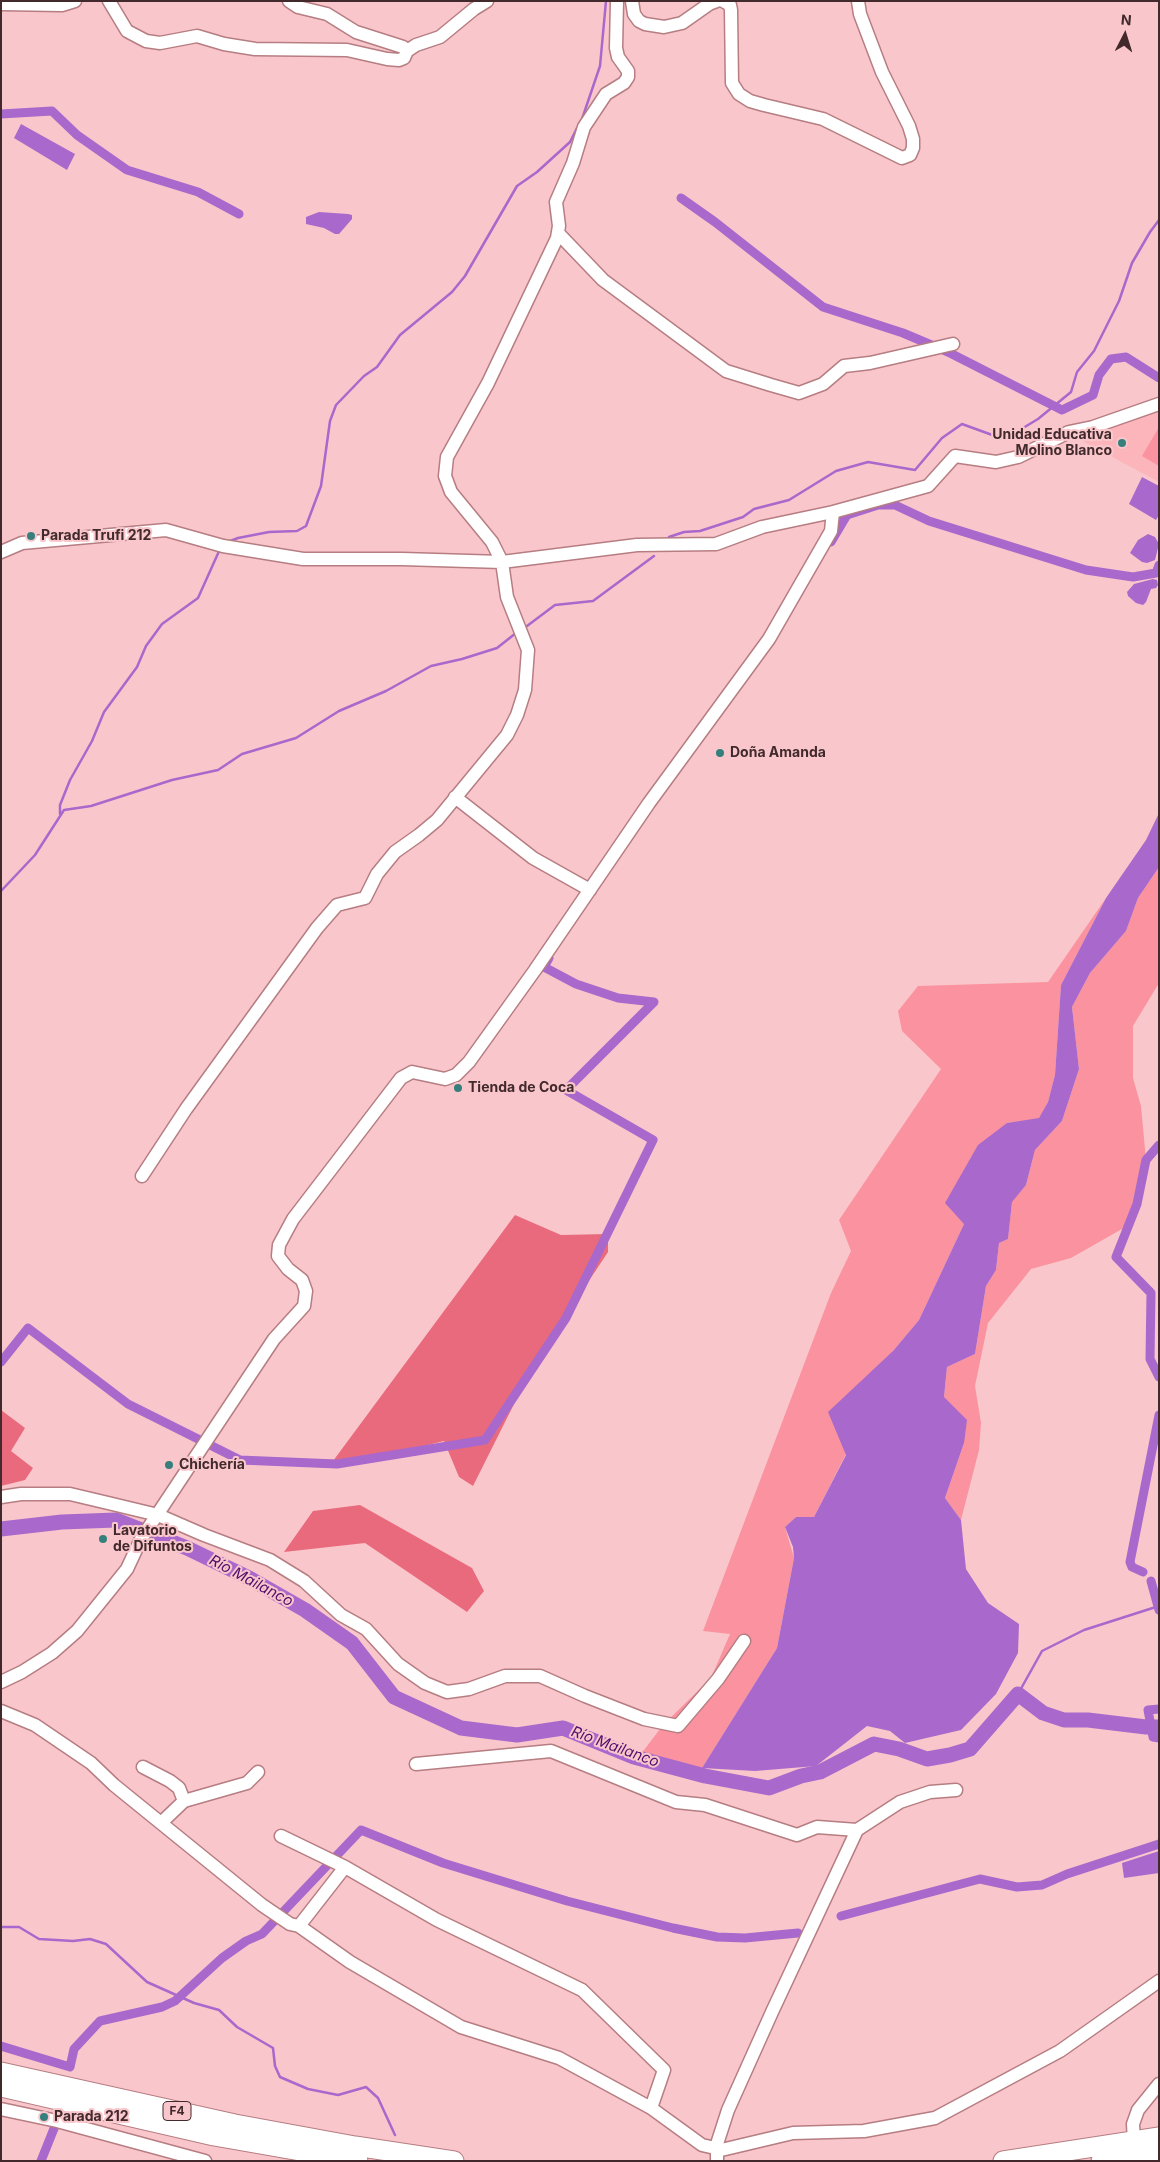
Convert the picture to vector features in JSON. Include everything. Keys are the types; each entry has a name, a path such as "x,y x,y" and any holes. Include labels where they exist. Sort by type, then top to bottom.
{"highway":[{"name":"F4","path":"1,2072 235,2124 354,2157"},
{"name":"F4","path":"1,2087 214,2136 354,2157 454,2161"},
{"path":"1003,2161 1149,2149"},
{"path":"1101,2161 1149,2149"}],"street":[{"path":"1,4 55,6 75,1"},
{"path":"110,1 127,31 146,41 160,43 197,36 224,44 255,49 347,50 399,60 404,58 407,50 440,37 474,9 487,1"},
{"path":"289,1 298,7 327,14 356,32 391,42 407,50"},
{"path":"142,1176 186,1109 317,928 336,906 365,898 377,874 395,852 419,836 437,820 507,735 517,715 524,690 528,650 506,597 502,562 492,542 451,492 444,476 447,457 488,383 528,302 558,233 556,202 573,163 584,127 606,94 624,83 628,76 628,72 618,57 616,48 617,1"},
{"path":"632,1 634,14 640,21 664,28 682,23 709,4 717,1"},
{"path":"723,1 730,5 731,10 732,83 740,94 750,101 764,106 823,119 902,158 910,155 914,148 914,139 882,72 860,14 858,1"},
{"path":"558,233 603,280 726,371 771,386 799,392 823,384 844,366 870,363 953,344"},
{"path":"1,552 22,544 166,530 223,546 304,559 502,562 637,545 716,544 762,527 833,512 928,486 955,456 996,462 1018,457 1069,432 1093,427 1159,404"},
{"path":"1,1682 22,1672 52,1653 76,1631 127,1569 141,1539 274,1339 304,1306 306,1292 302,1280 288,1269 278,1256 279,1245 293,1219 401,1078 412,1072 445,1079 456,1075 469,1062 590,890 649,802 769,639 831,531 833,512"},
{"path":"455,798 533,858 590,890"},
{"path":"1,1497 21,1494 70,1494 204,1535 270,1560 304,1581 341,1615 366,1629 398,1664 425,1683 447,1692 469,1688 505,1676 540,1676 644,1719 678,1726 718,1679 744,1641"},
{"path":"1,1711 35,1724 75,1752 262,1905 290,1924 299,1926 350,1962 461,2027 559,2058 651,2108 702,2145 715,2148 717,2156"},
{"path":"416,1764 551,1752 676,1802 705,1805 797,1836 816,1828 858,1830"},
{"path":"143,1767 170,1781 179,1788 184,1801"},
{"path":"162,1822 184,1801 247,1782 258,1772"},
{"path":"717,2156 717,2144 732,2101 858,1830 900,1802 930,1792 956,1790"},
{"path":"281,1836 345,1867 437,1920 582,1990 664,2070 651,2108"},
{"path":"299,1926 345,1867"},
{"path":"717,2156 793,2133 864,2131 934,2118 1060,2051 1159,1981"},
{"path":"1149,2149 1134,2124 1138,2110 1159,2084"},
{"path":"8,2111 48,2098"},
{"path":"74,2104 91,2131"},
{"path":"8,2111 206,2161"}],"shaded area":[{"path":"21,124 75,154 67,170 14,138"},
{"path":"319,212 348,214 352,215 352,219 339,234 335,234 324,228 306,224 306,217"},
{"name":"Unidad Educativa Molino Blanco","path":"1159,407 1159,482 1075,437"},
{"path":"1159,427 1159,466 1142,456"},
{"path":"1142,477 1159,486 1159,515 1156,520 1129,504"},
{"path":"1148,534 1155,537 1159,544 1155,560 1147,563 1142,562 1130,553 1138,540"},
{"path":"1153,579 1157,580 1158,585 1156,588 1151,589 1143,605 1136,603 1128,596 1127,592 1134,584"},
{"path":"1159,813 1159,867 1138,898 1126,931 1090,973 1072,1007 1079,1069 1062,1121 1035,1150 1026,1185 1012,1202 1008,1239 999,1243 996,1270 986,1286 975,1354 947,1367 944,1397 967,1420 964,1443 945,1498 961,1520 966,1569 988,1603 1019,1624 1018,1653 996,1694 961,1730 905,1743 890,1731 867,1726 816,1766 755,1771 702,1768 777,1648 794,1558 793,1547 785,1527 796,1517 814,1517 846,1455 828,1412 893,1351 919,1320 964,1224 945,1203 978,1145 1007,1123 1039,1118 1048,1102 1055,1075 1061,985 1106,898 1146,840"},
{"path":"1159,867 1159,983 1133,1026 1133,1078 1141,1106 1146,1160 1137,1204 1129,1225 1071,1258 1031,1269 988,1323 975,1386 981,1423 979,1450 961,1520 945,1498 964,1443 944,1397 947,1367 975,1354 986,1286 996,1270 999,1243 1008,1239 1012,1201 1026,1185 1035,1150 1062,1121 1079,1069 1072,1007 1090,973 1126,931 1138,898"},
{"path":"1106,898 1061,985 1055,1075 1048,1102 1039,1119 1007,1123 964,1224 919,1320 893,1351 846,1454 814,1517 796,1517 785,1527 794,1558 777,1648 702,1768 641,1754 663,1725 711,1678 730,1634 703,1631 831,1293 851,1251 839,1220 941,1069 902,1031 898,1011 918,986 1048,982"},
{"path":"515,1215 561,1235 608,1234 608,1252 535,1362 473,1486 459,1477 444,1441 404,1451 333,1461"},
{"path":"1,1410 25,1428 11,1451 33,1468 25,1480 1,1486"},
{"path":"360,1505 472,1568 484,1591 467,1612 365,1543 284,1552 313,1511"},
{"path":"1159,1851 1159,1873 1124,1878 1122,1863"}],"waterway":[{"path":"582,119 600,66 606,1"},
{"path":"1,114 52,111 77,135 127,170 198,192 239,214"},
{"path":"228,542 238,538 269,532 297,531 306,526 321,486 330,421 336,405 364,376 377,367 400,335 452,292 465,276 517,186 537,172 570,142 577,128"},
{"path":"681,198 715,222 823,307 903,333 948,352 1062,410 1093,395 1099,375 1111,359 1126,357 1159,378"},
{"path":"669,537 684,532 700,531 743,517 754,509 789,500 836,471 868,462 915,470 942,438 962,424 995,436 1013,434 1038,419 1071,392 1077,372 1094,351 1119,301 1132,263 1159,220"},
{"path":"831,542 847,515 878,505 895,505 929,521 1086,570 1133,577 1156,573 1159,565"},
{"path":"60,814 60,805 70,780 92,741 104,712 137,667 146,646 162,624 198,598 220,549"},
{"path":"523,629 555,605 593,601 654,556"},
{"path":"1,891 35,855 64,810 91,806 172,780 218,770 242,754 296,738 339,711 386,691 431,666 497,648 516,633"},
{"path":"1,1362 28,1328 128,1404 240,1460 337,1464 485,1440 566,1318 653,1140 566,1090 654,1002 618,998 576,984 544,967 549,958"},
{"path":"1159,1145 1146,1160 1137,1204 1116,1257 1151,1293 1150,1359 1159,1377"},
{"path":"1143,1572 1132,1567 1130,1562 1159,1415"},
{"name":"Río Mailanco","path":"1,1529 62,1522 116,1520 187,1548 249,1578 305,1610 352,1643 394,1697 461,1728 517,1735 563,1728 634,1757 705,1776 769,1788 801,1776 820,1772 874,1744 899,1749 927,1759 970,1749 1018,1694 1043,1713 1064,1720 1088,1720 1159,1727"},
{"path":"1151,1581 1159,1610"},
{"path":"1018,1694 1042,1651 1084,1630 1159,1606"},
{"path":"1159,1709 1148,1710 1153,1737 1159,1738"},
{"path":"1,2046 70,2067 74,2049 100,2021 162,2007 175,2001 222,1958 246,1941 262,1934 361,1830 443,1863 567,1901 673,1928 717,1937 745,1938 798,1933"},
{"path":"841,1916 980,1879 1017,1887 1042,1885 1067,1874 1159,1844"},
{"path":"1,1927 19,1927 39,1939 73,1941 90,1939 106,1944 147,1982 194,2003 219,2010 237,2027 273,2048 275,2066 280,2077 308,2089 338,2095 366,2087 378,2098 395,2135"},
{"path":"41,2161 61,2111"}],"place":[{"name":"Unidad Educativa Molino Blanco","path":"1122,443"},
{"name":"Parada Trufi 212","path":"31,536"},
{"name":"Doña Amanda","path":"720,753"},
{"name":"Tienda de Coca","path":"458,1088"},
{"name":"Chichería","path":"169,1465"},
{"name":"Lavatorio de Difuntos","path":"103,1539"},
{"name":"Parada 212","path":"44,2117"}]}
